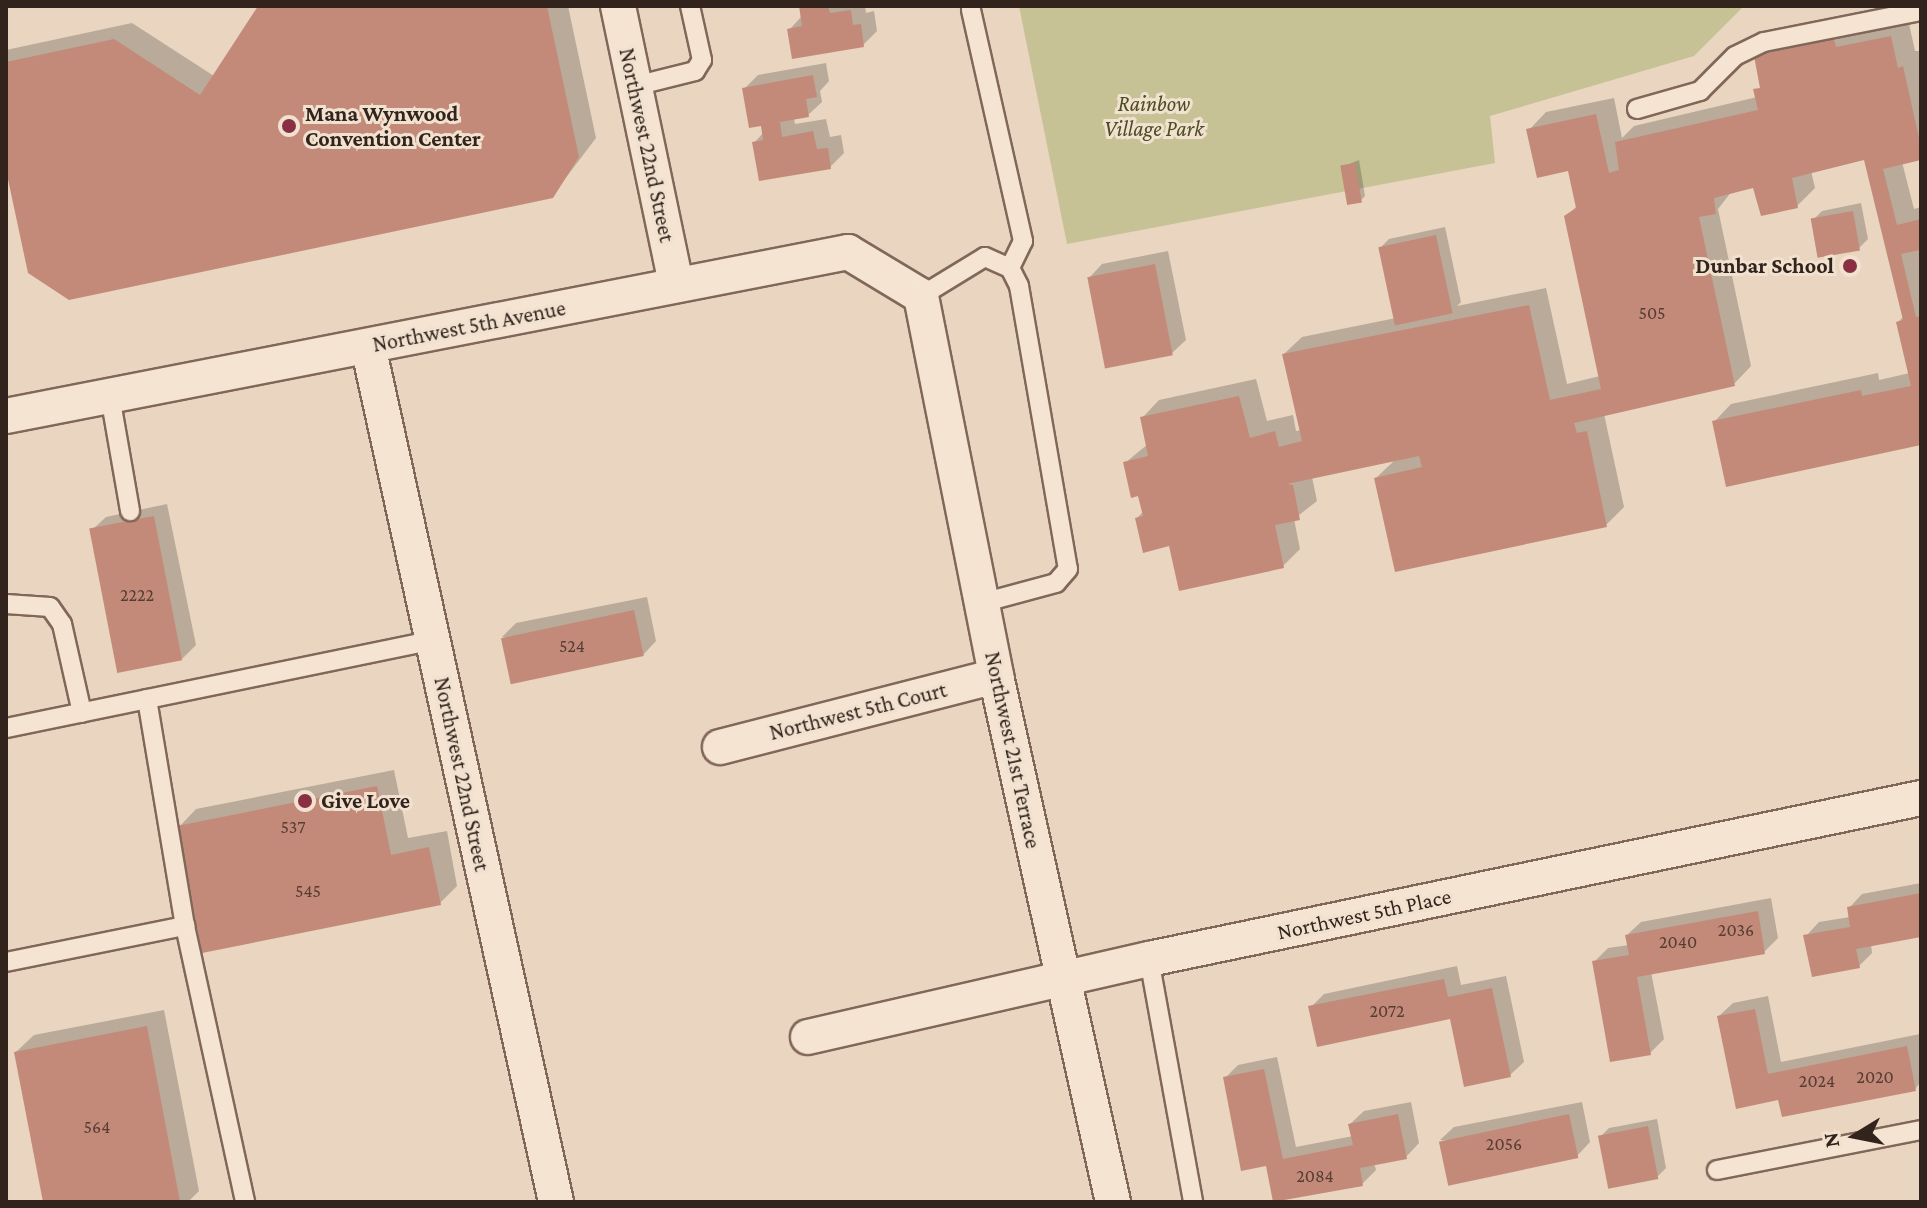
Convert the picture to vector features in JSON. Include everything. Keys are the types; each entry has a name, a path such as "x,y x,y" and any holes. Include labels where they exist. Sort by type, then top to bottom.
{"street":[{"name":"Northwest 22nd Street","path":"618,6 676,284"},
{"name":"Northwest 5th Avenue","path":"6,416 848,252 921,296"},
{"name":"Northwest 21st Terrace","path":"921,296 996,676 1113,1202"},
{"name":"Northwest 22nd Street","path":"368,346 556,1202"},
{"name":"Northwest 5th Court","path":"720,747 996,676"},
{"name":"Northwest 5th Place","path":"808,1037 1064,981 1149,959 1921,798"}],"lane":[{"path":"635,86 695,71 702,60 690,6"},
{"path":"971,10 1023,241 1010,268"},
{"path":"1637,109 1700,91 1735,56 1764,42 1921,11"},
{"path":"921,296 985,257 1010,268 1019,286 1068,569 1056,583 982,603"},
{"path":"110,396 130,511"},
{"path":"6,604 50,607 62,624 82,713"},
{"path":"6,728 433,640"},
{"path":"147,699 185,926 245,1202"},
{"path":"6,962 185,926"},
{"path":"1149,959 1193,1202"},
{"path":"1717,1170 1921,1130"}],"green space":[{"name":"Rainbow Village Park","path":"1019,6 1744,6 1694,56 1490,116 1495,163 1067,244"}],"building":[{"name":"Mana Wynwood Convention Center","path":"258,6 547,6 579,157 553,198 69,300 28,273 6,170 6,62 114,39 200,95"},
{"path":"799,6 828,6 830,13 851,10 853,25 861,24 864,47 792,59 787,29 802,26"},
{"path":"1833,36 1836,47 1891,36 1898,68 1903,66 1921,147 1921,160 1883,169 1897,225 1921,219 1920,250 1901,254 1916,317 1921,316 1921,445 1726,487 1712,421 1861,390 1862,396 1911,386 1896,322 1903,320 1864,160 1792,178 1798,208 1761,216 1753,188 1714,198 1716,214 1699,217 1735,386 1574,423 1577,433 1587,431 1607,527 1395,572 1374,478 1422,467 1419,456 1287,484 1293,485 1300,520 1275,525 1284,568 1179,591 1169,546 1143,553 1135,518 1143,516 1138,496 1131,498 1123,462 1148,456 1140,417 1239,396 1250,438 1275,431 1279,447 1302,441 1282,354 1529,305 1550,400 1601,389 1564,216 1576,208 1568,171 1537,178 1526,129 1596,114 1609,173 1619,170 1615,142 1758,110 1753,89 1760,88 1754,56"},
{"path":"813,75 817,97 806,99 809,117 780,122 782,137 813,131 817,149 828,148 831,169 759,181 752,142 763,140 761,126 749,128 742,88"},
{"path":"1355,163 1362,202 1347,205 1340,166"},
{"path":"1853,211 1860,250 1818,258 1811,218"},
{"path":"1436,235 1453,313 1395,326 1378,247"},
{"path":"1155,264 1173,355 1105,368 1087,277"},
{"path":"154,516 182,660 117,673 89,529"},
{"path":"634,610 644,656 511,684 501,638"},
{"path":"377,786 391,855 429,847 441,905 202,953 177,826"},
{"path":"1921,893 1921,937 1856,949 1860,968 1812,977 1803,935 1850,927 1847,907"},
{"path":"1758,911 1765,954 1637,977 1651,1055 1610,1062 1592,961 1629,955 1625,935"},
{"path":"1444,979 1448,997 1492,988 1511,1077 1464,1087 1450,1019 1317,1047 1308,1006"},
{"path":"1755,1009 1768,1074 1907,1046 1916,1091 1782,1117 1778,1100 1736,1109 1717,1016"},
{"path":"147,1026 180,1202 43,1202 14,1052"},
{"path":"1264,1069 1283,1159 1353,1145 1348,1124 1398,1114 1407,1159 1360,1168 1363,1186 1273,1202 1266,1166 1241,1171 1223,1077"},
{"path":"1569,1114 1578,1158 1448,1186 1439,1142"},
{"path":"1648,1126 1658,1179 1608,1189 1598,1136"}],"place":[{"name":"Mana Wynwood Convention Center","path":"289,126"},
{"name":"Dunbar School","path":"1850,266"},
{"name":"Give Love","path":"305,801"}]}
